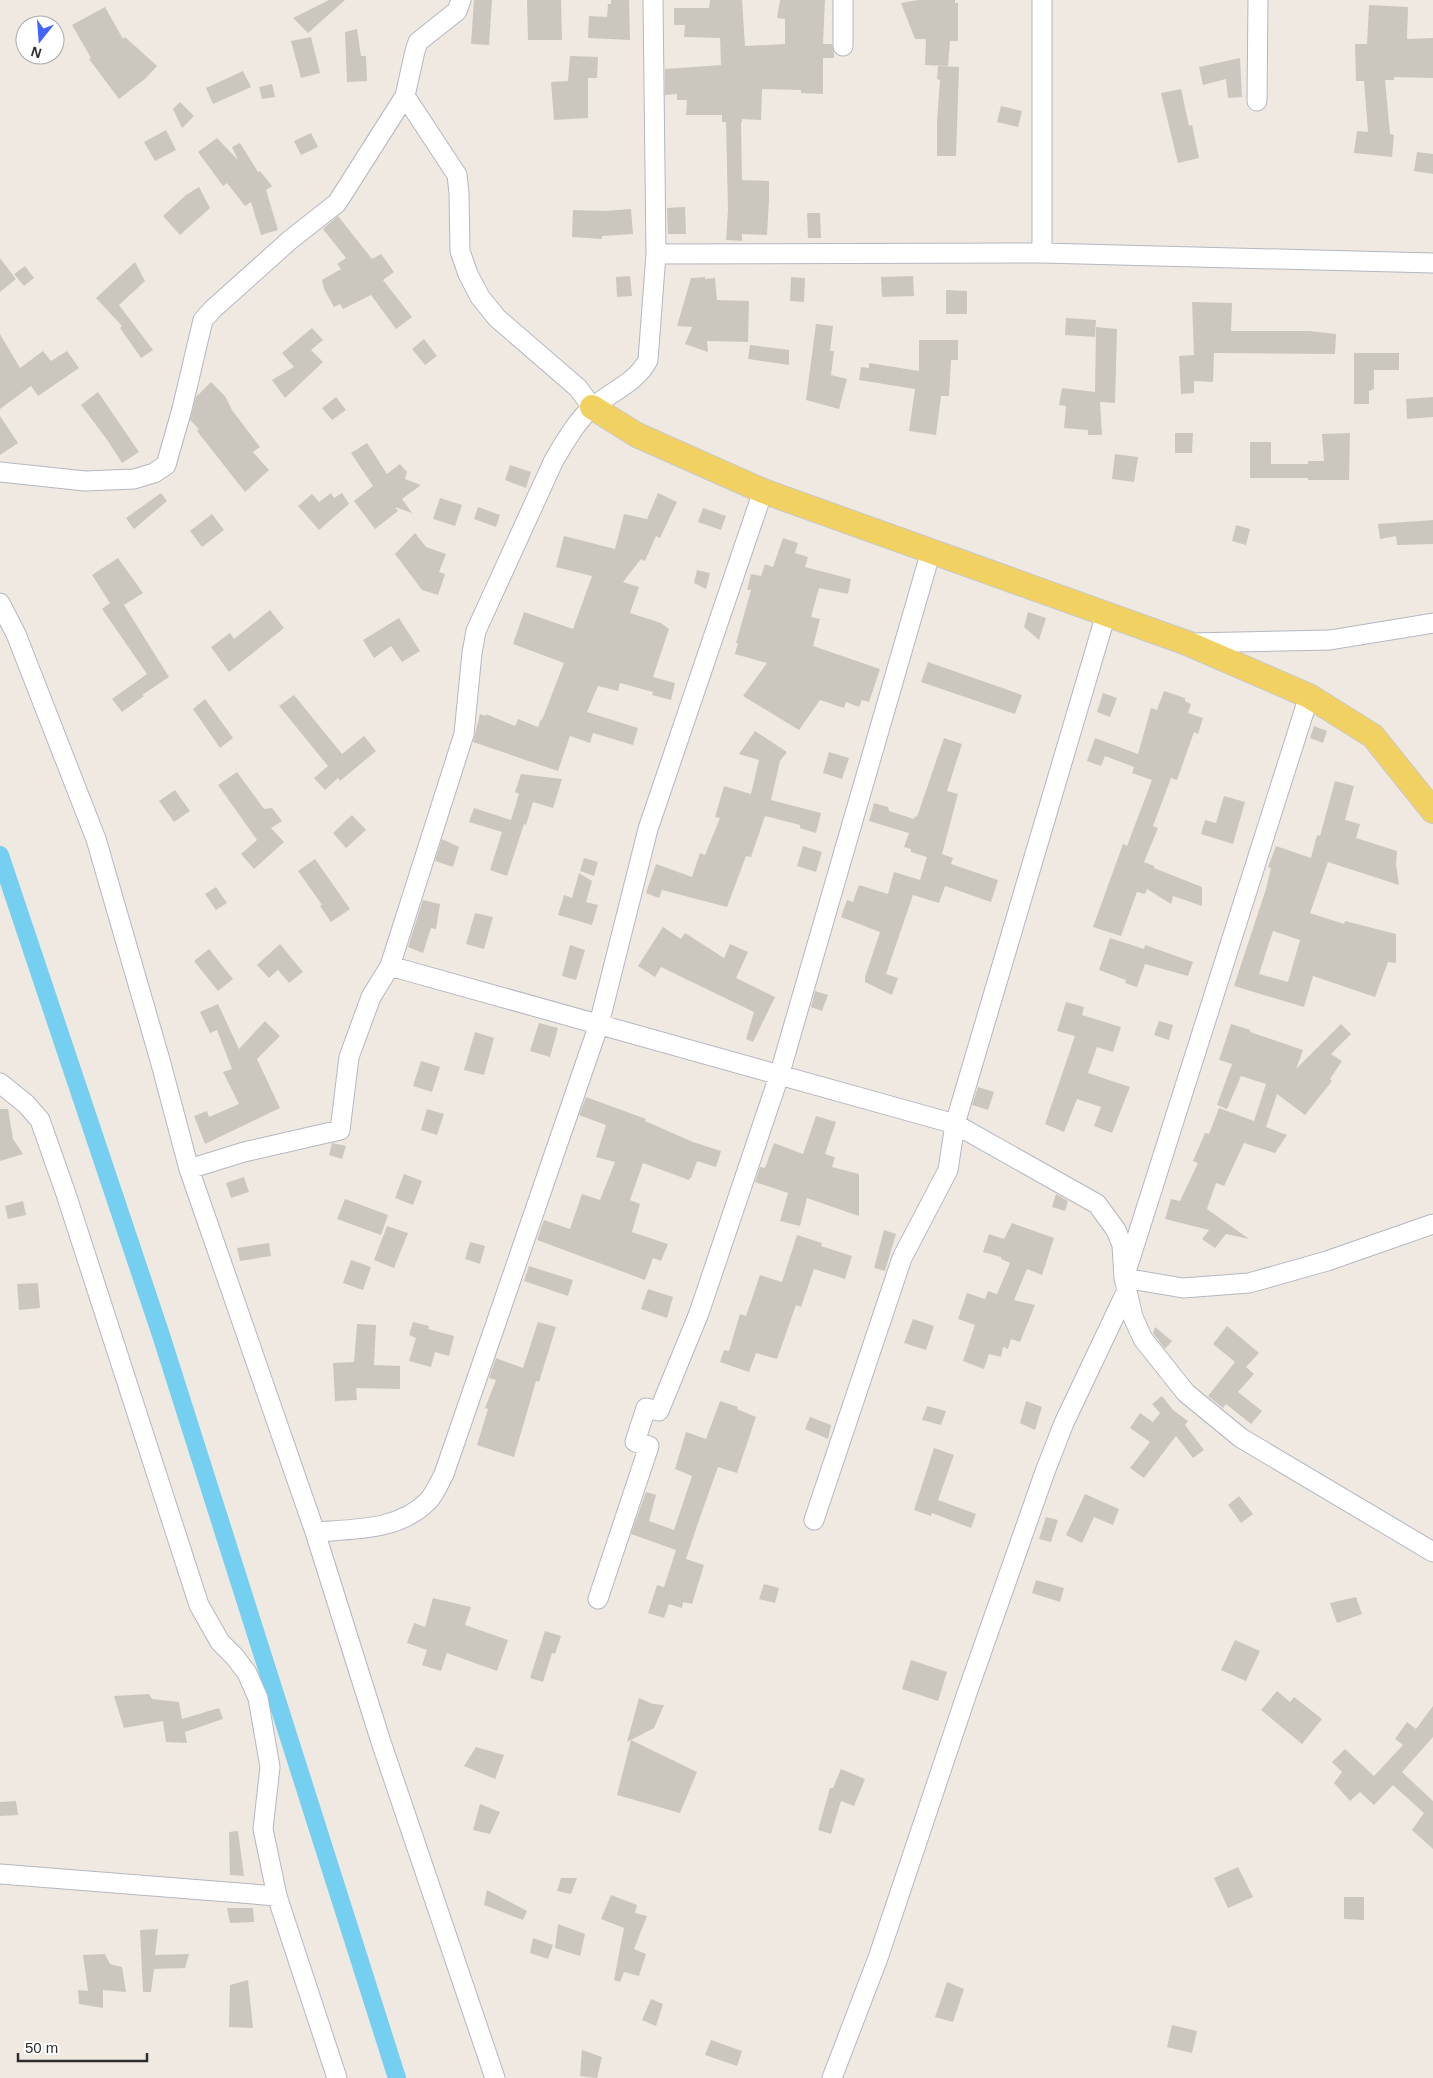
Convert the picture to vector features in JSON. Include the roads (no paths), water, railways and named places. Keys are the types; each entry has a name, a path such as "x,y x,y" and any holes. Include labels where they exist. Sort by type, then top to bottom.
{"main road":[{"path":"592,407 637,435 763,491 1187,643 1309,696 1373,736 1433,811"}],"street":[{"path":"0,472 85,481 134,479 154,473 166,465 182,409 203,320 213,308 337,203 405,96 414,51 418,42 457,12 461,0"},
{"path":"189,1168 244,1152 340,1130 349,1057 372,997 390,966 464,734 472,652 476,631 554,460 566,440 592,407 642,372 648,360 656,254 653,0"},
{"path":"843,0 843,46"},
{"path":"1042,0 1042,253"},
{"path":"1257,101 1258,0"},
{"path":"405,96 457,175 460,251 468,274 480,297 498,318 578,388 592,407"},
{"path":"656,254 1042,253 1433,263"},
{"path":"315,1532 375,1528 414,1514 430,1500 444,1474 599,1024 648,829 763,491"},
{"path":"598,1599 649,1446 636,1442 646,1408 659,1411 699,1313 779,1076 931,551"},
{"path":"0,603 16,634 96,838 189,1168 315,1532 381,1742 495,2078"},
{"path":"814,1520 902,1258 948,1170 955,1124 1106,614"},
{"path":"1187,643 1330,640 1433,623"},
{"path":"832,2078 878,1958 967,1693 1039,1488 1064,1423 1125,1284 1309,696"},
{"path":"390,966 955,1124 1097,1204 1116,1230 1122,1245 1125,1284 1133,1317 1143,1339 1186,1392 1241,1438 1433,1552"},
{"path":"0,1083 26,1104 40,1120 66,1194 199,1605 220,1642 235,1657 246,1673 258,1698 270,1767 263,1829 277,1896 337,2078"},
{"path":"1125,1284 1183,1288 1249,1283 1327,1261 1433,1224"},
{"path":"0,1874 277,1896"}],"waterway":[{"path":"0,855 160,1332 397,2078"}]}
